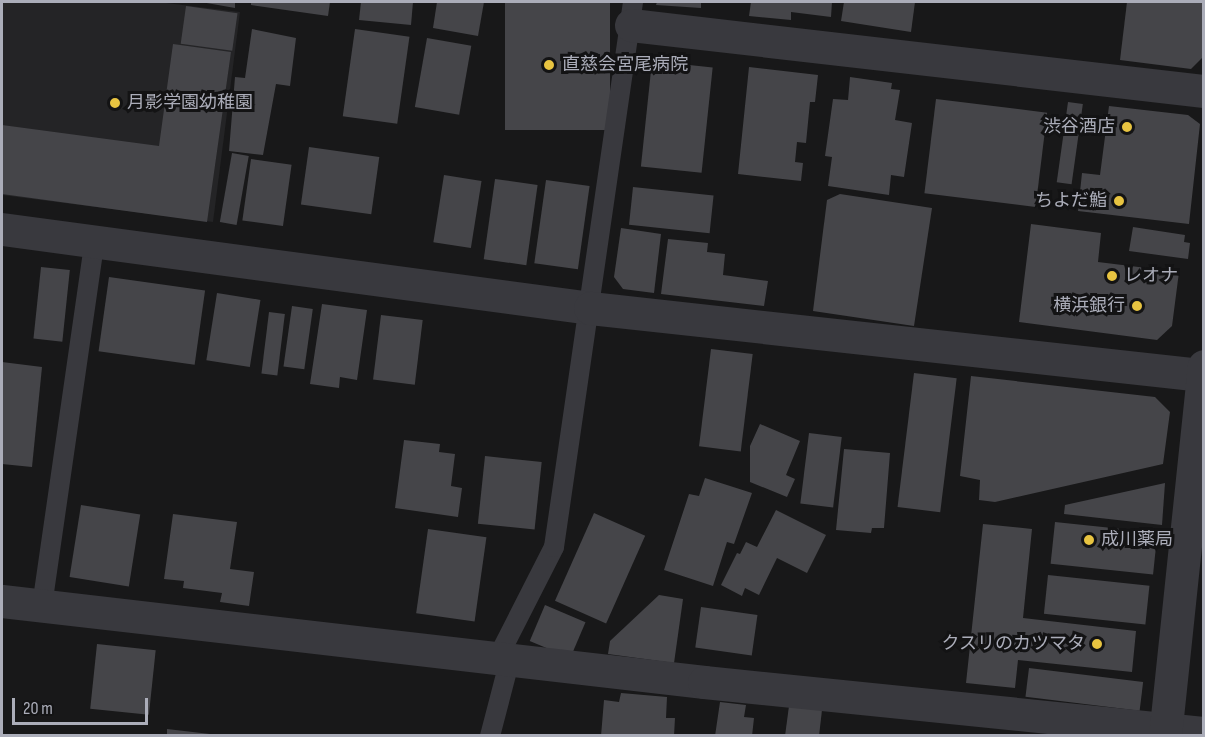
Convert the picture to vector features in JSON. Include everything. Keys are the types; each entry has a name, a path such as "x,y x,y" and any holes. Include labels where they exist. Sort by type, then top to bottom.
{"street":[{"path":"632,13 1203,91"},
{"path":"2,229 590,308 1203,371 1165,732"},
{"path":"2,601 290,636 1165,732 1203,733"}],"lane":[{"path":"490,735 504,658 554,547 568,438 590,308 632,13"},
{"path":"42,606 94,243"}],"shaded area":[{"name":"月影学園幼稚園","path":"2,2 158,2 240,12 213,222 2,195"}],"building":[{"path":"201,2 235,2 235,8"},
{"path":"251,2 330,2 328,16 251,5"},
{"path":"361,2 413,2 411,25 359,20"},
{"path":"437,2 484,2 478,36 433,28"},
{"name":"直慈会宮尾病院","path":"505,2 610,2 610,130 505,130"},
{"path":"657,2 701,2 701,8 656,5"},
{"path":"751,2 832,2 831,17 791,12 791,20 749,16"},
{"path":"844,2 915,2 911,32 841,21"},
{"path":"1127,2 1204,2 1204,56 1191,69 1120,60"},
{"path":"186,6 237,13 232,51 181,44"},
{"path":"252,29 296,38 290,86 276,84 263,155 229,151 235,77 245,78"},
{"path":"355,29 409,37 397,124 343,116"},
{"path":"427,38 471,46 459,115 415,107"},
{"path":"173,44 231,52 207,222 2,194 2,125 159,146"},
{"path":"652,61 713,67 702,173 641,166"},
{"path":"749,67 818,75 815,102 810,102 806,143 797,142 795,162 803,163 801,181 738,174"},
{"path":"850,77 892,83 891,89 900,90 895,120 912,123 904,177 891,175 889,195 828,186 832,157 825,156 833,99 848,100"},
{"path":"936,99 1047,113 1036,207 924,193"},
{"path":"1068,102 1083,104 1072,184 1057,182"},
{"path":"1109,106 1188,115 1200,124 1189,224 1078,211 1082,173 1100,175"},
{"path":"309,147 379,157 371,214 301,204"},
{"path":"232,153 249,156 237,225 220,222"},
{"path":"251,159 292,165 283,226 242,220"},
{"path":"444,175 482,181 471,248 433,242"},
{"path":"495,179 538,185 526,265 484,259"},
{"path":"546,180 590,186 578,269 534,263"},
{"path":"633,187 714,195 710,233 629,225"},
{"path":"840,194 932,208 914,326 813,311 827,200"},
{"path":"1031,224 1101,233 1098,262 1179,272 1172,326 1157,340 1019,322"},
{"path":"1133,227 1185,235 1184,242 1190,243 1188,259 1129,251"},
{"path":"621,228 661,234 654,293 623,289 614,277"},
{"path":"668,239 708,243 707,252 725,254 723,275 768,281 764,306 661,294"},
{"path":"41,267 70,270 62,342 33,339"},
{"path":"109,277 205,290 195,365 99,351"},
{"path":"217,293 260,300 250,367 206,360"},
{"path":"322,304 367,310 357,380 340,377 339,388 310,384"},
{"path":"292,306 313,309 304,369 284,366"},
{"path":"269,312 285,314 277,375 261,374"},
{"path":"381,315 423,320 415,385 373,380"},
{"path":"711,349 753,354 741,451 699,446"},
{"path":"2,362 42,367 32,467 2,464"},
{"path":"914,373 957,378 940,512 898,507"},
{"path":"971,376 1155,397 1170,412 1163,464 995,502 979,500 980,480 960,476"},
{"path":"760,424 800,441 786,475 795,479 787,497 750,482 750,446"},
{"path":"809,433 842,437 833,507 800,503"},
{"path":"404,440 440,444 439,452 455,454 451,486 462,488 458,517 395,508"},
{"path":"844,449 890,453 884,528 872,528 871,533 836,530"},
{"path":"485,456 542,462 535,530 478,524"},
{"path":"705,478 752,493 734,544 727,542 713,586 664,570 689,494 699,496"},
{"path":"1165,483 1162,525 1064,514 1065,505"},
{"path":"81,505 140,514 129,586 70,577"},
{"path":"776,510 826,535 807,573 777,558 759,595 745,588 742,596 721,585 737,553 740,554 746,542 757,547"},
{"path":"594,513 645,536 606,623 555,601"},
{"path":"173,514 237,522 230,569 254,572 249,606 220,602 222,593 183,588 184,581 164,579"},
{"path":"1055,522 1157,533 1153,575 1051,564"},
{"path":"983,524 1032,529 1023,618 1136,631 1132,672 1018,660 1015,688 966,683"},
{"path":"428,529 486,537 475,621 416,613"},
{"path":"1048,575 1149,586 1145,624 1044,614"},
{"path":"659,595 683,599 674,663 608,654 610,641"},
{"path":"545,605 586,622 570,658 530,641"},
{"path":"701,607 757,615 752,656 695,648"},
{"path":"97,644 156,650 149,715 90,709"},
{"path":"1029,668 1143,682 1140,711 1025,697"},
{"path":"621,693 667,697 666,718 675,718 674,736 601,736 604,700 619,702"},
{"path":"720,702 746,705 744,717 754,718 752,736 715,736"},
{"path":"789,706 822,710 819,736 785,736"},
{"path":"167,729 210,734 210,736 167,736"}],"place":[{"name":"直慈会宮尾病院","path":"549,65"},
{"name":"月影学園幼稚園","path":"115,103"},
{"name":"渋谷酒店","path":"1127,127"},
{"name":"ちよだ鮨","path":"1119,201"},
{"name":"レオナ","path":"1112,276"},
{"name":"横浜銀行","path":"1137,306"},
{"name":"成川薬局","path":"1089,540"},
{"name":"クスリのカツマタ","path":"1097,644"}]}
